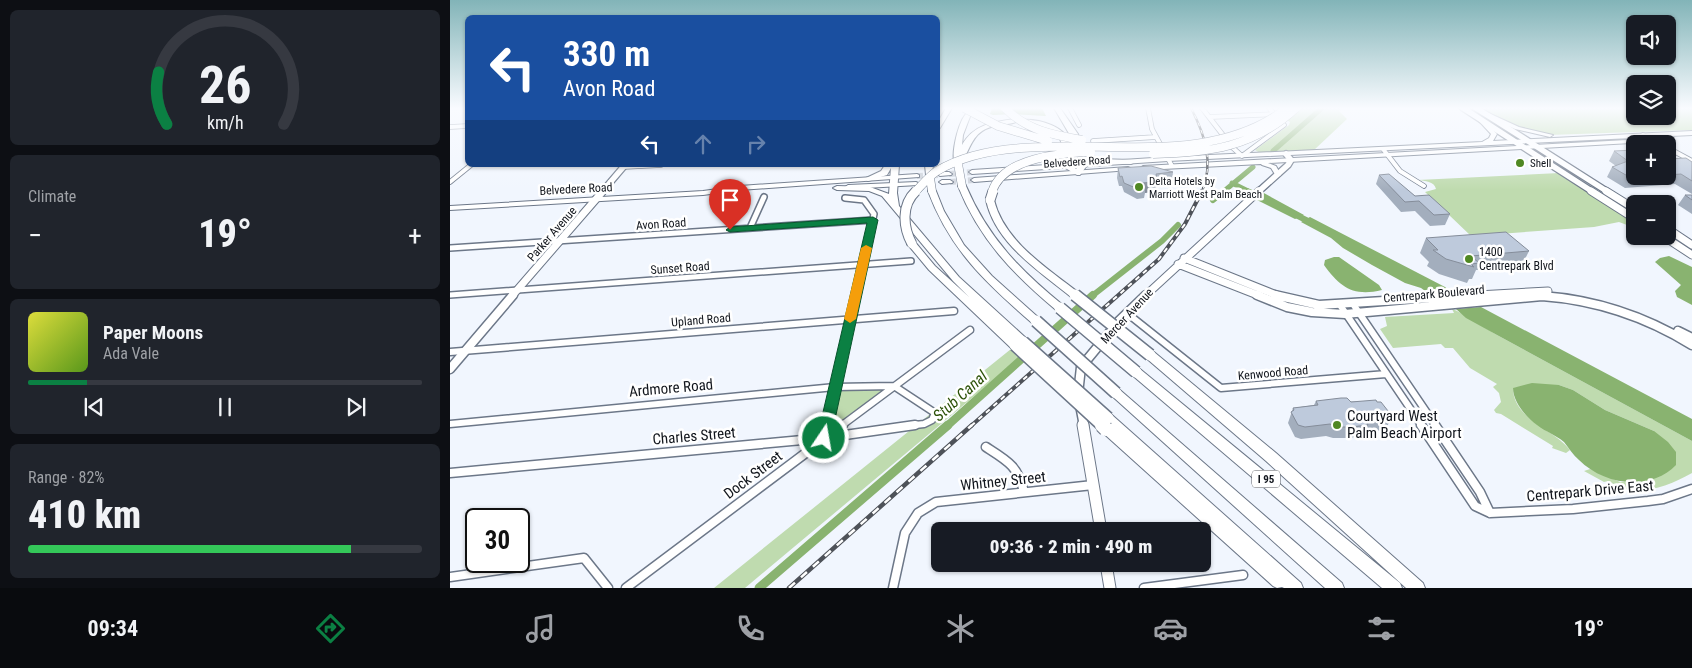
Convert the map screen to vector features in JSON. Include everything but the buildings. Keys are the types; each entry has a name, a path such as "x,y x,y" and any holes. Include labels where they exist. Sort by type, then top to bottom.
{"highway":[{"name":"I 95","path":"960,135 958,161 962,186 974,215 999,250 1033,285 1394,588"},
{"path":"958,161 972,135"},
{"path":"1027,135 1092,148 1141,151 1202,146 1245,135"},
{"path":"1059,135 1088,141 1141,144 1183,142 1219,135"},
{"path":"1063,135 1066,141 1066,166 1078,173 1083,165 1082,153 1075,135"},
{"path":"1234,135 1199,143 1144,147 1033,145 992,151 958,161 927,180 917,188 908,202 904,220 907,234 912,244 932,268 1019,344 1286,588"},
{"path":"1258,135 1224,147 1169,153 1074,152 1035,159 1013,168 1000,178 993,188 990,200 995,217 1016,245 1044,271 1150,355 1271,457 1417,588"},
{"path":"1048,167 1060,160 1066,141"},
{"path":"1082,153 1098,161 1131,162"},
{"path":"868,180 884,173 888,167"},
{"path":"895,167 894,199 896,206"},
{"path":"929,172 932,191 944,221 966,254 991,281 1336,588"},
{"path":"836,188 877,191 886,195 939,261 1019,344"},
{"path":"1107,424 1295,588"}],"main road":[{"path":"1481,144 1492,139 1494,135"},
{"path":"1560,135 1588,138"},
{"name":"Belvedere Road","path":"972,172 1131,162 1290,160 1481,144 1626,136"},
{"name":"Belvedere Road","path":"1676,140 1692,138"},
{"name":"Belvedere Road","path":"974,180 1078,173 1242,156 1626,143"},
{"path":"1249,162 1272,165 1276,168 1278,174"},
{"path":"941,178 949,178"},
{"name":"Belvedere Road","path":"703,193 740,188 868,180 894,181"},
{"name":"Belvedere Road","path":"450,208 703,193 836,188 916,180"}],"street":[{"path":"1224,135 1242,156 1270,135"},
{"path":"1505,135 1626,213"},
{"path":"1519,135 1626,203"},
{"path":"1093,141 1156,137 1170,163"},
{"path":"1385,152 1413,181 1424,186"},
{"path":"1676,152 1692,161"},
{"path":"1286,154 1290,160"},
{"name":"Mercer Avenue","path":"1100,522 1080,408 1078,389 1082,367 1119,321 1181,261 1278,174 1290,160"},
{"path":"451,180 468,167"},
{"name":"Parker Avenue","path":"450,368 518,290 532,282 535,278 534,272 623,167"},
{"path":"750,228 764,197"},
{"path":"824,438 874,214 864,200 845,198"},
{"name":"Avon Road","path":"450,248 873,220"},
{"path":"1676,234 1692,245"},
{"path":"1676,245 1692,255"},
{"name":"Sunset Road","path":"450,295 911,261"},
{"name":"Centrepark Boulevard","path":"1181,261 1288,300 1313,304 1340,305 1434,301 1482,302 1542,296 1572,298 1602,304 1652,323 1692,345"},
{"name":"Centrepark Boulevard","path":"1181,261 1287,307 1312,312 1346,314 1472,294 1537,290 1579,295 1633,311 1692,338"},
{"path":"1353,304 1480,492 1490,513"},
{"path":"1340,305 1475,506 1490,513"},
{"name":"Upland Road","path":"450,352 954,311"},
{"name":"Kenwood Road","path":"1128,314 1221,388 1386,374"},
{"name":"Dock Street","path":"626,588 970,330"},
{"name":"Ardmore Road","path":"450,424 835,387 894,386"},
{"name":"Charles Street","path":"450,473 824,438 924,424 932,420 936,413 894,386"},
{"path":"986,447 1014,466 1021,476 1024,492"},
{"name":"Whitney Street","path":"893,588 905,532 918,513 936,502 1094,485"},
{"name":"Centrepark Drive East","path":"1490,513 1573,509 1648,501 1664,499 1692,489"},
{"path":"450,576 584,558 608,588"},
{"path":"1107,572 1110,588"},
{"path":"1144,588 1243,575"}],"shaded area":[{"path":"1275,135 1330,135 1313,151 1260,153 1255,150"},
{"path":"1559,173 1626,217 1626,225 1619,222 1594,227 1471,236 1425,192 1436,189 1435,186 1429,182 1418,180"},
{"path":"1262,192 1304,215 1295,219 1255,199"},
{"path":"1310,217 1450,291 1428,293 1421,288 1405,283 1301,222"},
{"path":"1669,256 1692,267 1692,305 1677,297 1675,291 1681,285 1655,262 1660,258"},
{"path":"1339,257 1379,285 1382,290 1372,292 1355,291 1342,284 1324,265 1325,260"},
{"path":"1481,307 1692,419 1692,441 1466,318 1456,309"},
{"path":"1452,309 1692,441 1692,473 1661,487 1650,489 1629,489 1608,481 1604,482 1584,471 1590,469 1620,482 1651,482 1654,431 1605,410 1573,390 1559,385 1513,388 1515,399 1527,416 1570,450 1566,453 1552,448 1553,446 1501,414 1496,413 1494,410 1501,402 1499,393 1493,387 1497,384 1470,368 1453,348 1445,348 1441,344 1393,348 1380,329 1387,326 1385,317 1454,313"},
{"path":"1011,349 1021,357 745,588 714,588"},
{"path":"1532,383 1559,385 1573,390 1605,410 1654,431 1668,442 1676,452 1676,465 1665,474 1640,482 1614,480 1601,475 1589,468 1577,458 1564,442 1537,425 1521,409 1515,399 1513,388"},
{"path":"894,386 824,438 835,387"}],"waterway":[{"name":"Stub Canal","path":"1273,151 1291,135"},
{"name":"Stub Canal","path":"1233,184 1253,167"},
{"name":"Stub Canal","path":"1223,192 1233,184"},
{"path":"1233,184 1250,192"},
{"name":"Stub Canal","path":"1213,200 1224,191"},
{"path":"1247,191 1260,197"},
{"path":"1292,213 1314,224"},
{"name":"Stub Canal","path":"1092,296 1162,241 1178,225"},
{"name":"Stub Canal","path":"947,426 1093,295"},
{"name":"Stub Canal","path":"759,588 948,425"}],"tunnel":[{"path":"949,174 972,172"},
{"path":"917,176 938,175"},
{"path":"950,182 974,180"}],"railway":[{"path":"1202,192 1207,170 1206,149 1203,135"},
{"path":"971,426 1159,259 1185,224 1202,191"},
{"path":"789,588 972,425"}],"slow traffic":[{"path":"850,319 866,248"}],"place":[{"name":"Shell","path":"1520,163"},
{"name":"Delta Hotels by Marriott West Palm Beach","path":"1139,187"},
{"name":"1400 Centrepark Blvd","path":"1469,259"},
{"name":"Courtyard West Palm Beach Airport","path":"1337,425"}],"route":[{"path":"730,230 873,220 824,438"}]}
